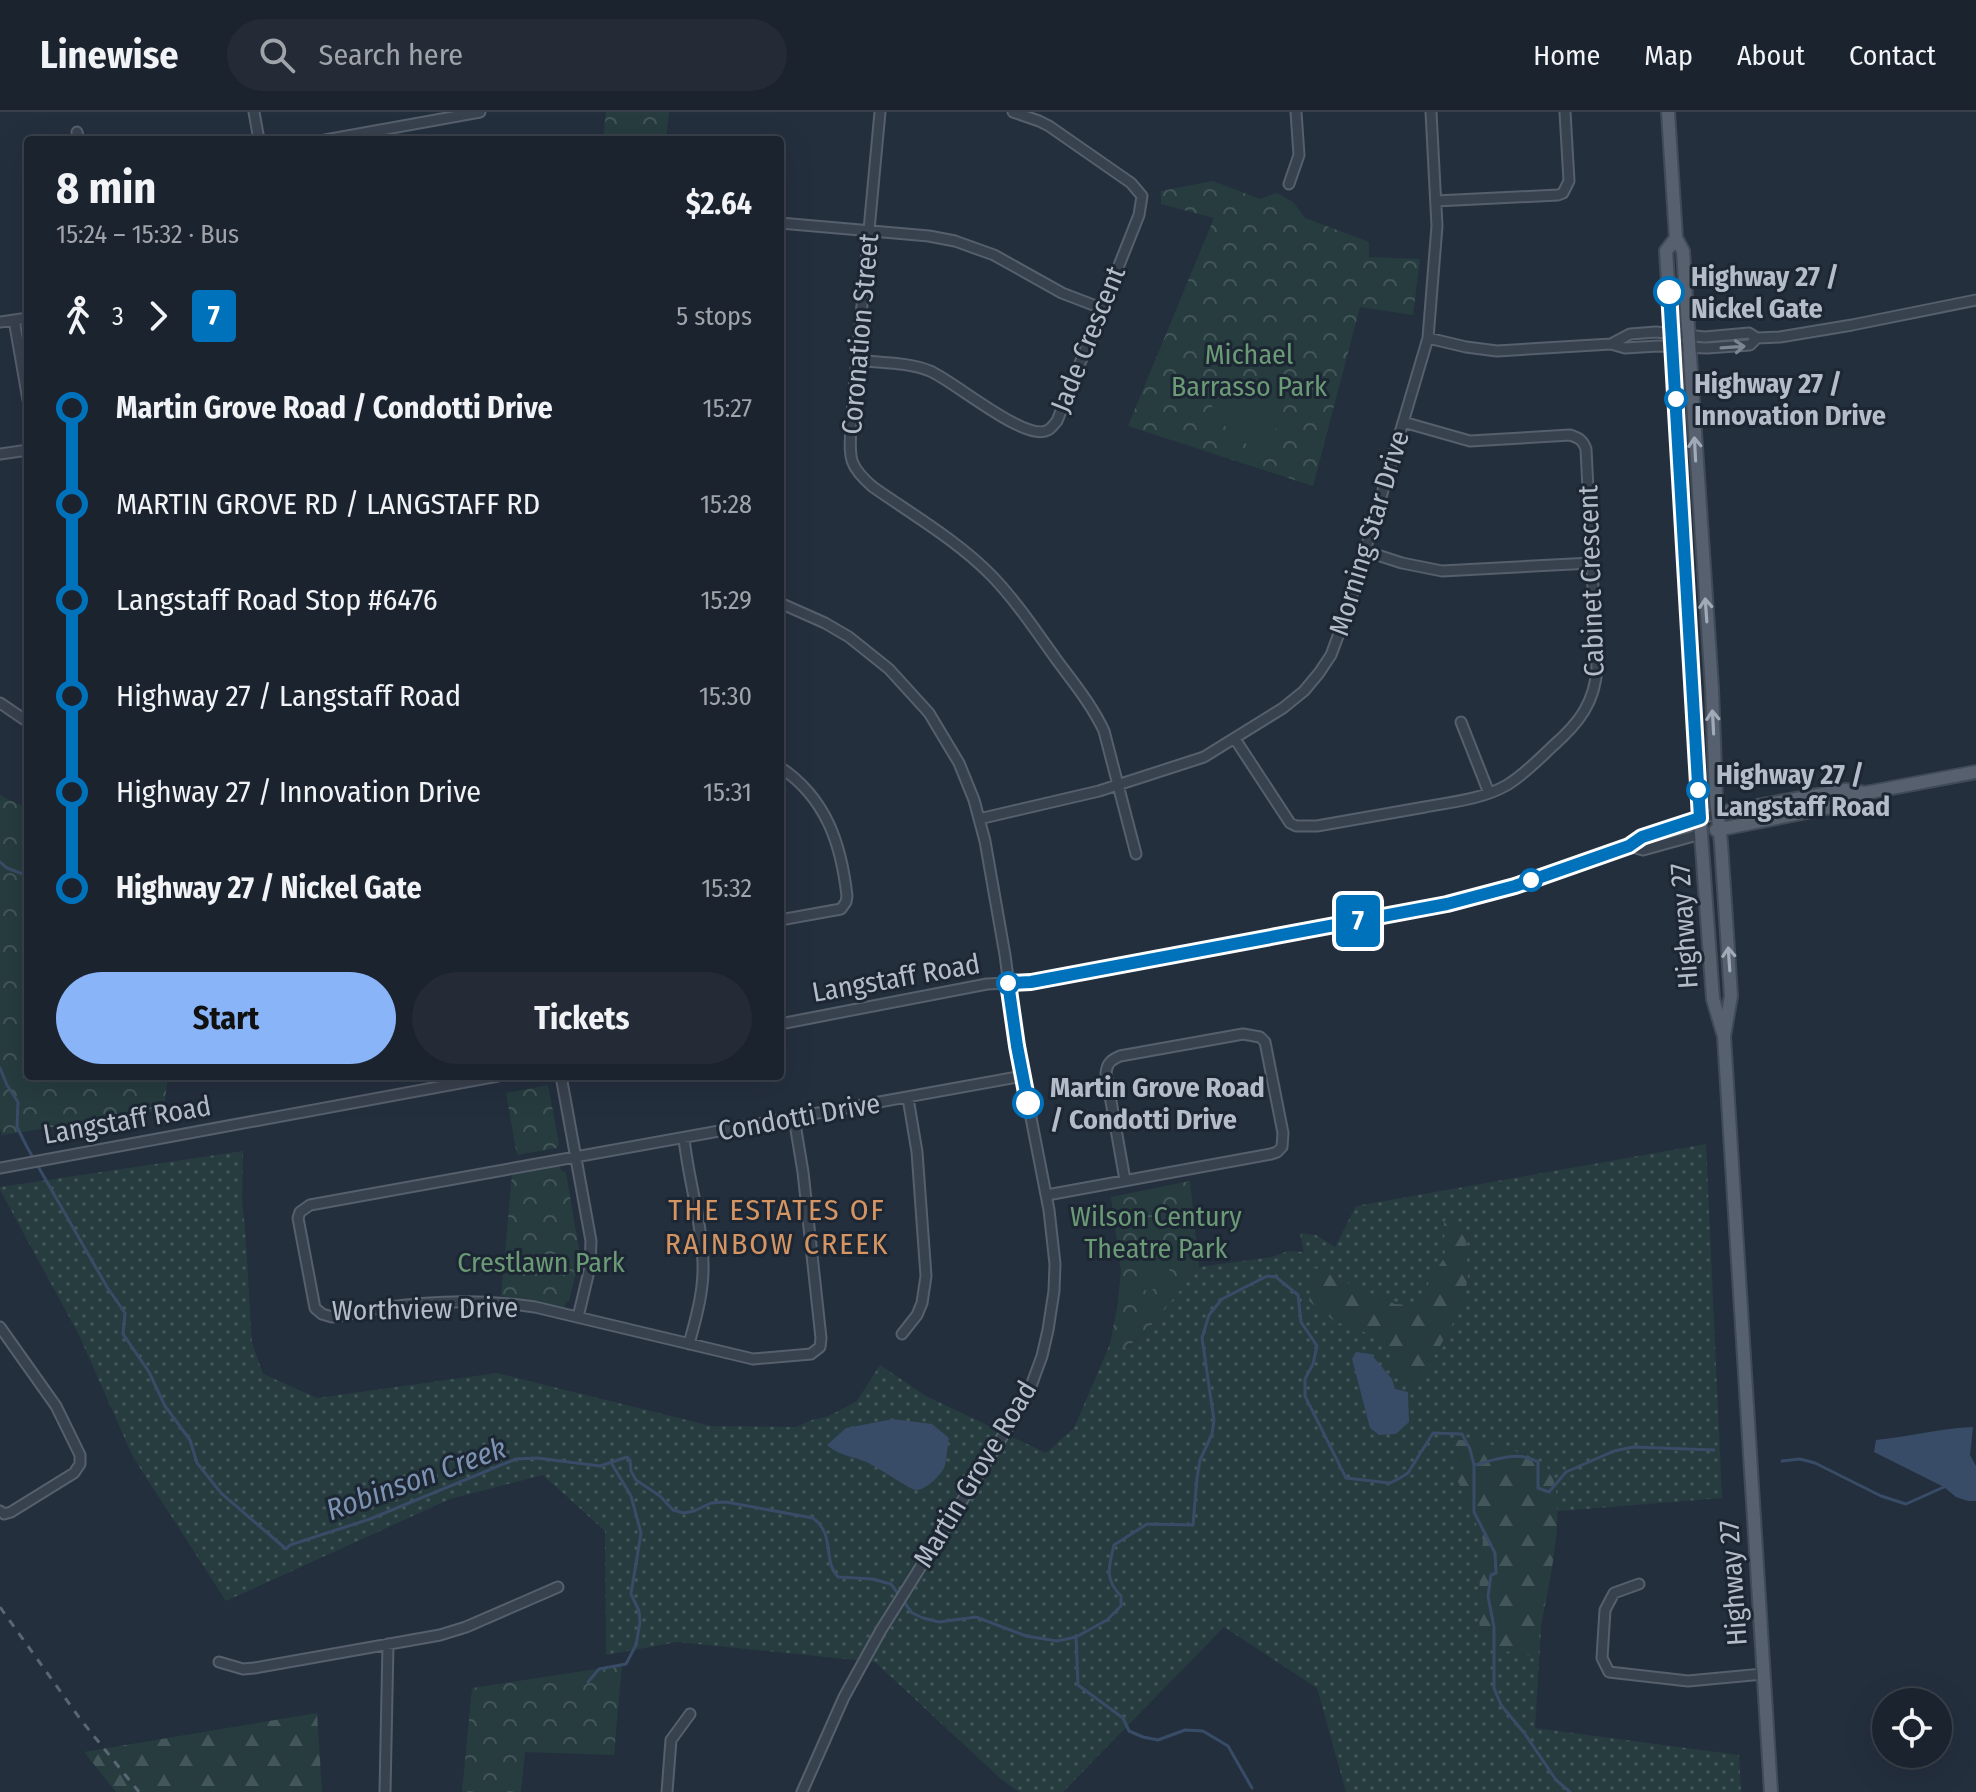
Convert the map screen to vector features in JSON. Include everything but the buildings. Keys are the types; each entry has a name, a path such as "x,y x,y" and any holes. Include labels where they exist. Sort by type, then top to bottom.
{"main road":[{"name":"Highway 27","path":"1668,112 1676,238 1683,251 1731,996 1724,1036"},
{"name":"Highway 27","path":"1676,238 1666,251 1700,818 1713,999 1724,1036 1771,1792"},
{"name":"Langstaff Road","path":"1718,813 1845,790 1865,793 1976,772"},
{"name":"Langstaff Road","path":"1701,834 1847,804 1865,793"}],"street":[{"path":"254,112 258,136"},
{"path":"347,136 480,112"},
{"name":"Coronation Street","path":"880,112 850,455 855,469 873,487 973,558 1004,589 1098,717 1118,785"},
{"name":"Jade Crescent","path":"857,360 926,369 944,377 1003,418 1037,432 1048,430 1057,421 1139,215 1142,196 1131,183 1058,131 1013,112"},
{"path":"1289,184 1299,155 1296,112"},
{"name":"Morning Star Drive","path":"979,819 1118,785 1204,757 1294,699 1325,664 1341,631 1428,338 1436,250 1431,112"},
{"path":"1436,201 1563,193 1569,181 1565,112"},
{"path":"784,223 940,238 972,246 1062,293 1101,308"},
{"path":"1428,338 1497,351 1611,344 1630,334 1656,332 1672,340 1689,341 1707,348 1750,345 1757,338 1852,325 1976,300"},
{"path":"0,322 24,319"},
{"path":"14,320 24,377"},
{"name":"Cabinet Crescent","path":"1235,739 1284,816 1296,826 1317,826 1464,800 1506,786 1569,732 1590,703 1597,668 1586,449 1583,442 1570,435 1470,441 1403,422"},
{"path":"0,454 24,451"},
{"path":"1365,551 1442,571 1591,563"},
{"name":"Martin Grove Road","path":"784,605 849,637 902,681 929,713 959,763 974,800 985,841 1023,1076 1047,1195 1055,1264 1046,1343 1024,1400 881,1630 844,1697 802,1792"},
{"path":"0,703 24,719"},
{"path":"1461,722 1489,793"},
{"path":"784,770 816,801 829,822 838,846 847,896 841,909 784,919"},
{"path":"1118,785 1136,854"},
{"name":"Langstaff Road","path":"784,1023 987,984 1031,982 1447,904 1515,886 1629,846 1642,837 1718,813"},
{"name":"Langstaff Road","path":"1629,846 1643,850 1701,834"},
{"path":"1047,1195 1277,1152 1282,1147 1283,1133 1268,1050 1260,1037 1243,1034 1112,1060 1106,1073 1125,1180"},
{"name":"Condotti Drive","path":"576,1157 1023,1076"},
{"name":"Langstaff Road","path":"3,1167 476,1080"},
{"path":"562,1080 591,1241 588,1279 578,1317"},
{"path":"902,1334 922,1303 926,1276 917,1152 908,1098"},
{"name":"Worthview Drive","path":"576,1157 304,1207 298,1218 315,1308 332,1317 408,1306 493,1302 535,1307 753,1359 811,1354 820,1347 821,1338 794,1118"},
{"path":"684,1138 703,1267 701,1294 689,1344"},
{"path":"0,1327 56,1406 80,1455 80,1464 74,1473 11,1512 4,1514 0,1511"},
{"path":"1639,1584 1614,1593 1605,1610 1602,1658 1609,1672 1688,1681 1763,1674"},
{"path":"219,1662 243,1669 254,1668 440,1635 558,1587"},
{"path":"385,1792 388,1644"},
{"path":"667,1792 671,1740 690,1714"}],"green space":[{"path":"606,112 669,112 666,136 603,136"},
{"name":"Michael Barrasso Park","path":"1213,181 1260,199 1277,193 1293,202 1305,218 1369,242 1369,257 1420,259 1413,315 1360,307 1313,486 1128,426 1214,218 1161,204 1161,191"},
{"path":"1270,370 1280,396 1277,428 1257,453 1213,416 1212,405"},
{"path":"0,795 24,807 24,1080 168,1080 164,1110 2,1135"},
{"path":"548,1085 559,1144 557,1148 517,1155 506,1093"},
{"path":"1706,1144 1722,1498 1548,1512 1535,1728 1739,1755 1741,1792 1346,1792 1317,1688 1224,1627 1063,1792 1019,1792 1001,1779 875,1662 677,1642 606,1655 605,1531 543,1475 450,1499 226,1601 133,1457 79,1335 0,1190 0,1187 243,1151 242,1202 252,1343 263,1374 317,1398 497,1373 711,1426 796,1427 829,1416 857,1401 880,1365 926,1396 1046,1453 1074,1428 1110,1344 1128,1348 1149,1328 1199,1267 1272,1257 1288,1251 1304,1252 1300,1233 1316,1235 1335,1247 1356,1206"},
{"name":"Crestlawn Park","path":"560,1166 566,1173 579,1249 569,1301 562,1307 501,1296 512,1175"},
{"name":"Wilson Century Theatre Park","path":"1190,1181 1199,1267 1149,1328 1127,1348 1110,1344 1121,1272 1111,1197"},
{"path":"1453,1217 1465,1227 1468,1274 1464,1303 1425,1373 1411,1388 1393,1364 1385,1340 1334,1321 1309,1301 1315,1268 1395,1304 1413,1305 1424,1295 1431,1277 1445,1257 1444,1221"},
{"path":"1168,1261 1172,1286 1141,1291 1137,1267"},
{"path":"1457,1440 1490,1444 1538,1460 1554,1480 1557,1528 1536,1657 1489,1644 1480,1630 1478,1605 1483,1540 1457,1479 1454,1449"},
{"path":"622,1665 614,1755 525,1752 521,1792 462,1792 472,1688"},
{"path":"317,1713 322,1792 116,1792 84,1752"}],"water":[{"path":"1356,1352 1371,1354 1392,1379 1395,1389 1408,1392 1409,1422 1396,1434 1379,1435 1370,1428 1352,1359"},
{"path":"893,1419 932,1424 949,1438 944,1468 923,1488 912,1489 866,1462 839,1453 827,1445 846,1428"},
{"path":"1973,1427 1970,1455 1976,1466 1976,1501 1956,1497 1944,1487 1874,1452 1876,1440"}],"waterway":[{"path":"0,862 24,874"},
{"name":"Robinson Creek","path":"0,1068 18,1102 17,1127 107,1287 125,1313 123,1334 149,1372 165,1406 190,1440 197,1463 221,1493 286,1549 290,1545 370,1519 516,1459 537,1458 600,1466 627,1457 636,1480 660,1496 673,1510 684,1513 711,1503 726,1502 813,1518 824,1532 833,1570 838,1577 872,1579 891,1584 912,1613 923,1618 939,1622 976,1617 1026,1636 1057,1641 1076,1637 1107,1620 1121,1606 1121,1596 1112,1584 1109,1572 1114,1545 1147,1524 1193,1525 1200,1460 1212,1434 1214,1420 1202,1338 1209,1315 1222,1299 1267,1276 1276,1277 1298,1295 1301,1322 1317,1346 1305,1379 1305,1396 1346,1478 1390,1483 1408,1473 1433,1433 1462,1434 1474,1465 1474,1512 1495,1553 1496,1573 1491,1575 1488,1596 1494,1627 1494,1688 1501,1705 1556,1780 1570,1792"},
{"path":"1474,1465 1506,1457 1530,1458 1538,1462 1538,1488 1549,1492 1566,1472 1614,1451 1633,1447 1714,1450"},
{"path":"1782,1461 1800,1459 1815,1463 1881,1496 1906,1504 1944,1487"},
{"path":"588,1682 599,1669 626,1664 636,1645 640,1622 639,1611 631,1594 641,1533 631,1496 612,1464"},
{"path":"1076,1637 1078,1685 1123,1718 1129,1731 1158,1740 1185,1730 1203,1731 1228,1746 1252,1788"}],"railway":[{"path":"0,1607 81,1720 139,1792"}],"bus line":[{"name":"7","path":"1028,1103 1008,983 1031,982 1447,904 1515,886 1700,818 1669,292"}],"place":[{"name":"Highway 27 / Nickel Gate","path":"1669,292"},
{"name":"Highway 27 / Innovation Drive","path":"1676,399"},
{"name":"Highway 27 / Langstaff Road","path":"1698,790"},
{"name":"Martin Grove Road / Condotti Drive","path":"1028,1103"}],"district":[{"name":"THE ESTATES OF RAINBOW CREEK","path":"777,1227"}]}
